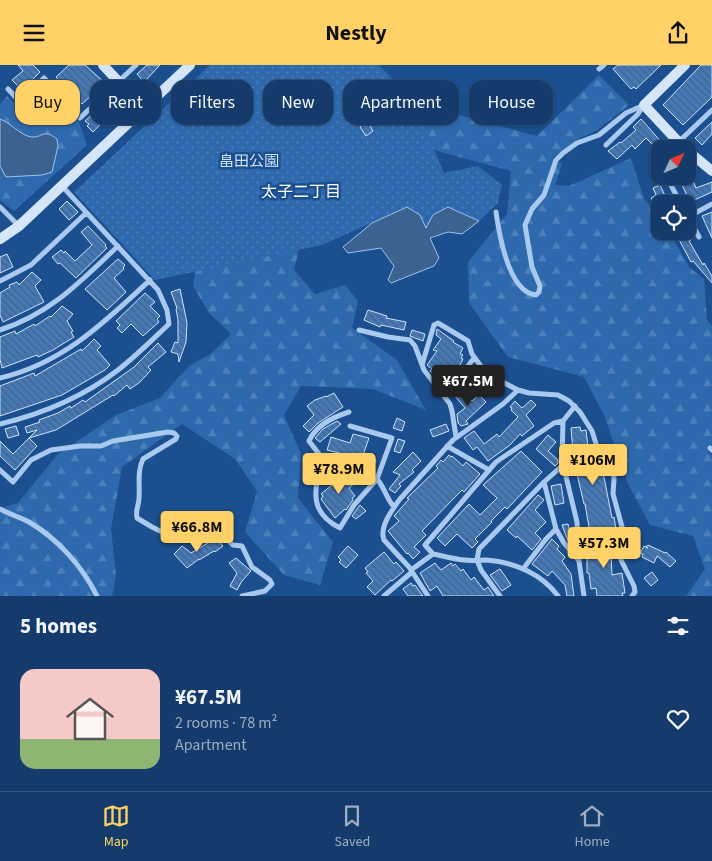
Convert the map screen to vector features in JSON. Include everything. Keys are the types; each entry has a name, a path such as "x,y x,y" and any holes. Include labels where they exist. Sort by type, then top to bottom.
{"street":[{"path":"103,65 117,80"},
{"path":"119,80 136,65"},
{"path":"161,93 190,65"},
{"path":"606,145 685,65"},
{"path":"8,89 19,101 44,78 80,118 90,108"},
{"path":"644,105 675,140"},
{"path":"496,212 500,241 506,261 518,283 530,295 536,295 539,292 540,286 532,267 525,225 532,209 544,195 556,160 577,143 599,135 626,113 644,105"},
{"path":"687,140 712,110"},
{"path":"1,238 19,226 127,125"},
{"path":"696,159 712,171"},
{"path":"0,424 45,411 89,389 119,369 169,325 167,310 162,297 150,280 61,186"},
{"path":"696,212 712,204"},
{"path":"0,207 19,226"},
{"path":"0,281 31,265 86,213"},
{"path":"696,231 699,237"},
{"path":"0,330 24,321 53,305 118,246"},
{"path":"0,378 27,370 69,349 102,325 150,280"},
{"path":"422,365 434,325 438,323 468,341 474,358 491,375 518,390 529,393 558,395 575,406 592,431 599,453 613,467 613,494 624,534 621,560 634,586 635,592 632,596"},
{"path":"359,330 410,340 415,346 430,380 445,396 452,411 456,437"},
{"path":"445,396 474,358"},
{"path":"428,596 412,571 384,540 382,535 394,507 456,437 503,404 518,390"},
{"path":"575,406 563,421 562,460 577,522 579,561 584,596"},
{"path":"349,411 323,423 309,441 322,458 315,487 319,509 323,516 340,529 349,513 377,479 392,438 350,426"},
{"path":"558,596 547,584 524,569 512,564 465,560 433,553 425,545 496,462 554,423 563,421"},
{"path":"0,470 13,482 31,461 51,451 80,446 101,446 113,441 168,432 174,433 176,439 142,459 138,485 139,497 135,512 137,518 168,535 192,540 216,533 221,534 233,545 242,546 252,567 270,579 272,583 265,591 242,596"},
{"path":"447,446 489,470"},
{"path":"500,596 481,570 477,560 480,549 544,482 563,465"},
{"path":"377,479 385,489 387,497 394,507"},
{"path":"544,482 556,529 564,543 579,561"},
{"path":"0,509 43,531 75,561 97,596"},
{"path":"524,569 556,529"},
{"path":"578,539 624,534"},
{"path":"384,596 433,553"}],"green space":[{"name":"畠田公園","path":"210,65 379,65 393,80 343,80 343,125 424,125 444,173 478,166 502,185 498,203 479,221 448,207 426,228 407,207 322,245 155,280 74,192 146,125 161,125 161,111 171,101 171,125 253,125 253,80 194,80"},
{"path":"599,75 629,105 596,131 580,138 552,158 562,164 555,185 569,186 631,158 644,199 651,206 651,240 674,240 689,267 704,279 707,320 712,326 712,444 708,451 712,455 712,596 686,596 705,569 693,536 650,525 629,486 604,415 584,377 508,357 469,303 468,262 507,214 511,171 430,149 422,125 459,125 459,115 469,118 469,125 496,125 537,136 548,125 553,125 553,120"},
{"path":"7,96 15,104 15,125 80,125 87,145 14,211 0,200 0,104"},
{"path":"302,237 294,270 315,294 345,285 358,301 352,328 397,360 426,410 373,389 301,386 284,415 301,454 298,498 333,542 320,585 284,575 245,532 257,491 235,459 182,424 122,467 111,529 116,576 112,596 0,596 0,508 18,503 57,455 116,415 160,398 189,366 212,353 231,334 209,313 193,286 197,263"}],"shaded area":[{"path":"0,119 27,136 35,137 49,134 57,139 58,146 52,172 42,175 6,177 0,166"},
{"path":"407,207 420,215 426,228 433,215 448,207 479,221 462,234 448,232 430,238 439,258 434,266 391,283 388,280 394,266 381,248 348,253 343,247 372,223"}],"building":[{"path":"18,65 33,65 40,72 32,80 15,80 15,83 12,80 23,71"},
{"path":"69,65 85,65 102,80 90,80 90,97 82,104 80,102 80,80 59,80 56,77"},
{"path":"147,65 160,65 146,80 142,80 137,74"},
{"path":"618,65 661,65 636,89 634,87 631,89 613,69"},
{"path":"701,65 712,65 712,97 683,125 663,105"},
{"path":"90,117 90,125 100,125 93,132 85,121"},
{"path":"641,119 659,140 651,140 651,143 646,138 635,149 632,145 617,159 608,151 636,130 633,127"},
{"path":"712,122 712,134 702,145 695,138"},
{"path":"369,125 373,131 366,136 360,127"},
{"path":"712,182 712,192 696,199 696,195 687,195 682,185 695,185 696,188"},
{"path":"660,185 665,195 656,195 653,188"},
{"path":"67,201 78,212 69,220 59,209"},
{"path":"712,212 712,238 702,216"},
{"path":"88,226 107,248 76,278 52,257 61,250 64,253 65,251 75,261 92,245 81,232"},
{"path":"679,240 691,240 689,241 712,276 712,283 693,261 691,262"},
{"path":"7,254 13,267 0,273 0,257"},
{"path":"118,259 125,265 124,269 114,278 126,292 107,310 85,289"},
{"path":"32,272 41,280 35,286 44,302 3,322 0,315 0,293 10,287 9,285 17,282 19,285"},
{"path":"180,289 187,323 186,342 179,362 178,354 171,352 175,342 178,343 178,320 177,308 171,292"},
{"path":"145,293 155,302 150,306 160,316 157,319 159,322 143,336 131,324 122,333 117,328 120,325 116,321"},
{"path":"62,306 73,314 67,321 74,337 38,357 37,355 2,368 0,337 15,331 16,334 34,324 35,326 51,317"},
{"path":"368,310 387,316 386,318 406,322 404,330 381,325 380,327 364,320"},
{"path":"437,329 463,348 460,354 463,355 461,358 463,359 459,367 443,384 436,379 438,377 430,371 432,369 427,365 437,351 433,350 441,339 436,335"},
{"path":"412,330 425,334 423,341 410,336"},
{"path":"94,339 101,346 97,350 110,365 105,370 62,395 0,416 0,386 34,373 35,376 81,349 82,351"},
{"path":"158,343 166,352 148,367 151,370 140,382 130,389 127,385 114,396 56,430 29,438 37,430 27,433 25,427 40,422 39,420 70,406 71,408 83,400 85,402 134,367"},
{"path":"475,367 500,392 499,394 478,383 469,373"},
{"path":"461,388 472,401 479,395 486,402 466,421 468,424 461,426 458,423 457,414 465,408 454,395"},
{"path":"334,393 343,407 318,423 309,432 303,426 314,415 307,406 315,400"},
{"path":"531,400 536,405 526,415 534,426 522,436 520,434 510,445 488,461 477,447 473,450 464,438 474,431 484,444 497,434 499,437 518,417 510,407 515,401 522,408"},
{"path":"397,418 405,422 402,431 393,428"},
{"path":"337,421 341,424 320,442 315,438 323,429"},
{"path":"446,424 449,431 433,437 430,430"},
{"path":"16,426 19,435 8,438 5,429"},
{"path":"580,427 581,431 586,430 588,447 593,447 593,464 601,462 616,530 590,533 577,474 577,466 583,466 583,450 573,451 571,428"},
{"path":"353,434 369,438 363,455 376,460 373,467 350,458 351,456 327,450 331,437 350,443"},
{"path":"548,435 556,442 548,451 558,460 555,466 536,449"},
{"path":"29,438 37,446 15,470 0,456 0,441 13,454"},
{"path":"398,439 405,441 400,453 394,451"},
{"path":"521,451 542,472 507,509 505,507 491,521 475,539 478,542 472,548 457,534 445,546 437,538 469,504 480,515 497,498 483,485"},
{"path":"413,452 421,461 412,470 414,472 399,484 401,486 395,493 389,489 400,475 393,472"},
{"path":"449,455 463,466 466,462 480,474 464,492 462,490 422,531 426,535 414,547 420,552 413,559 388,531 399,521 394,516 409,499 407,498 438,468 436,466 441,460 443,462"},
{"path":"349,471 357,481 349,488 355,496 346,510 335,518 321,499 323,496 321,494"},
{"path":"561,484 564,503 555,505 551,486"},
{"path":"538,495 544,500 535,510 546,522 535,533 541,539 532,550 517,536 516,538 507,530"},
{"path":"360,505 366,511 356,519 352,516"},
{"path":"568,524 572,540 568,541 562,525"},
{"path":"216,538 223,546 187,568 174,554 182,546 191,553"},
{"path":"552,539 559,546 557,549 565,557 562,561 571,574 574,596 567,596 565,585 552,571 548,576 532,564"},
{"path":"616,539 617,553 611,553 612,575 622,573 625,593 622,593 623,596 597,596 596,588 591,589 589,573 587,573 587,544 592,543 592,541"},
{"path":"648,545 666,552 676,561 670,567 657,556 654,563 642,557 643,554 640,553 644,546"},
{"path":"348,546 358,555 346,568 339,562 341,560 338,557"},
{"path":"384,552 394,564 396,562 404,571 375,595 367,587 373,581 366,573 368,572 365,568"},
{"path":"236,558 251,571 237,590 230,586 237,573 229,563"},
{"path":"435,563 441,570 451,563 453,566 455,564 461,571 463,569 471,580 474,577 484,590 488,587 494,596 443,596 437,586 430,591 420,573"},
{"path":"500,569 511,585 502,591 490,575"},
{"path":"652,572 658,580 651,586 644,578"},
{"path":"411,583 413,586 415,585 423,596 408,596 403,589"}],"district":[{"name":"太子二丁目","path":"301,191"}]}
